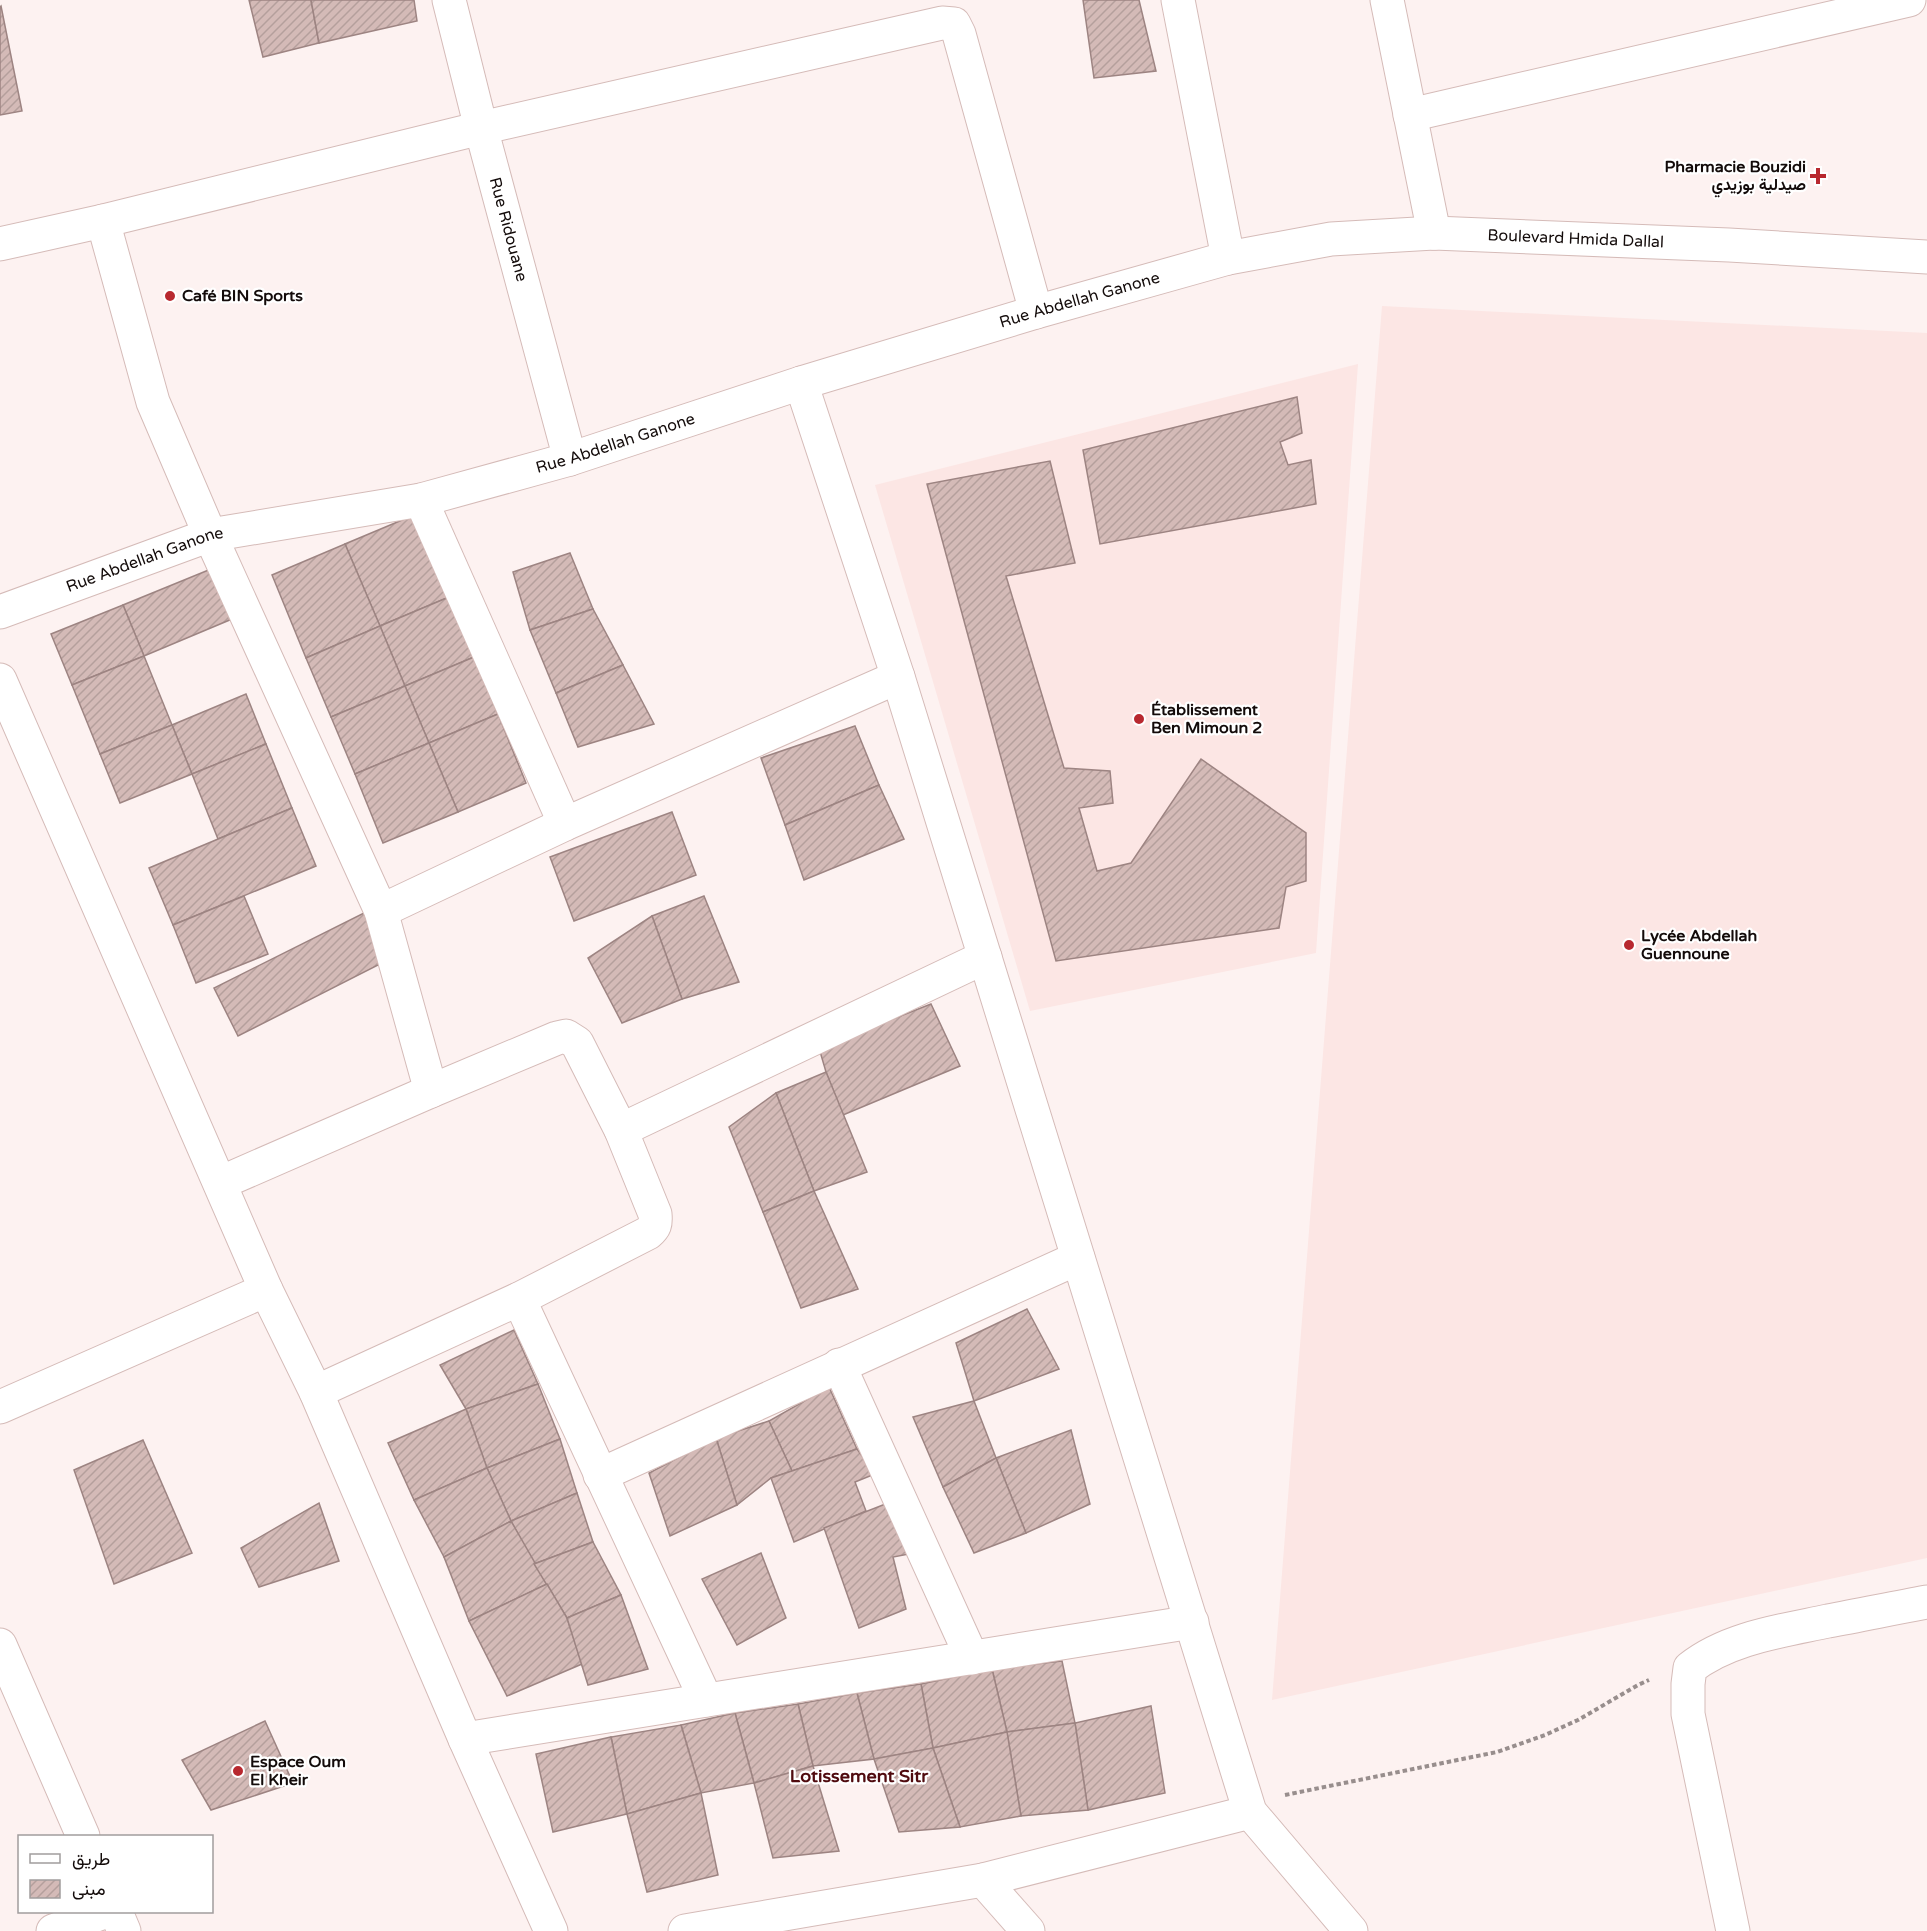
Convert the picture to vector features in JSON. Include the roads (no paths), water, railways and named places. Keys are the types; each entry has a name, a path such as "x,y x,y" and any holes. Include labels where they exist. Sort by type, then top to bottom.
{"street":[{"name":"Rue Ridouane","path":"449,0 570,459"},
{"path":"1178,0 1228,258"},
{"path":"1387,0 1434,233"},
{"path":"1410,115 1909,0"},
{"path":"0,244 481,128 942,23 954,24 959,34 1036,312"},
{"path":"103,221 153,402 210,535 381,911 431,1091"},
{"name":"Boulevard Hmida Dallal","path":"1228,258 1331,239 1434,233 1729,245 1927,257"},
{"name":"Rue Abdellah Ganone","path":"0,612 210,535 421,500 570,459 801,383 1036,312 1228,258"},
{"path":"801,383 898,677 1249,1807 1351,1931"},
{"path":"421,500 565,824"},
{"path":"381,911 565,824 898,677"},
{"path":"0,680 266,1290 316,1392 465,1739 551,1931"},
{"path":"621,1130 985,957"},
{"path":"220,1183 431,1091 566,1036 577,1043 621,1130 655,1214 654,1228 519,1299 316,1392"},
{"path":"600,1475 1078,1258"},
{"path":"0,1407 266,1290"},
{"path":"519,1299 706,1701"},
{"path":"839,1365 972,1658"},
{"path":"1733,1931 1688,1714 1690,1668 1704,1657 1717,1651 1777,1632 1927,1602"},
{"path":"465,1739 1192,1622"},
{"path":"0,1645 83,1835"},
{"path":"685,1931 823,1920 983,1880 1249,1807"},
{"path":"983,1880 1028,1931"},
{"path":"53,1931 99,1913"},
{"path":"117,1913 124,1931"}],"place":[{"name":"Pharmacie Bouzidi صيدلية بوزيدي","path":"1818,176"},
{"name":"Café BIN Sports","path":"170,296"},
{"name":"Établissement Ben Mimoun 2","path":"1139,719"},
{"name":"Lycée Abdellah Guennoune","path":"1629,945"},
{"name":"Espace Oum El Kheir","path":"238,1771"}],"district":[{"name":"Lotissement Sitr","path":"859,1776"}]}
